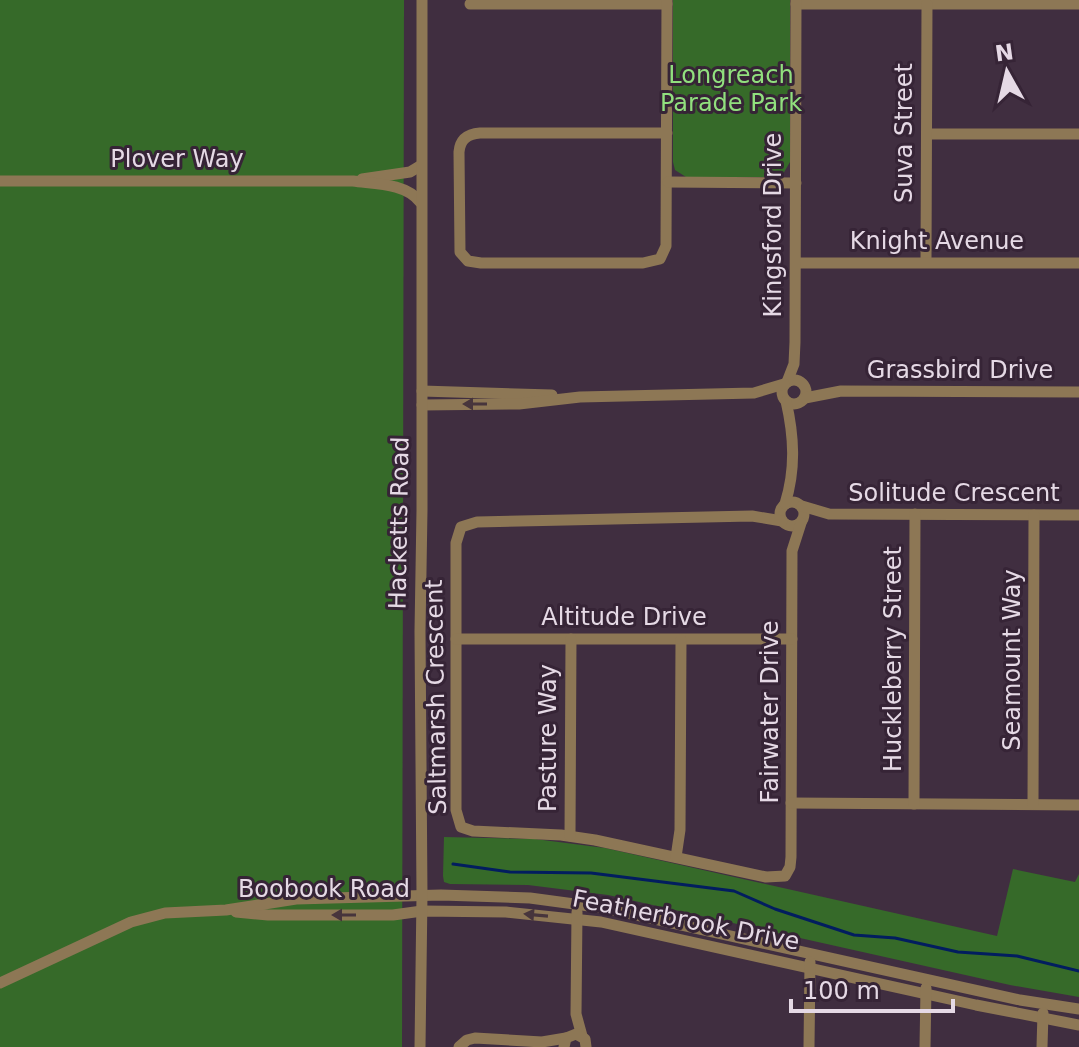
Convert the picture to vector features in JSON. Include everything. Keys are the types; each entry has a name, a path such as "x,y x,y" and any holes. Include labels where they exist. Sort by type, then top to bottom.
{"street":[{"name":"Hacketts Road","path":"420,1047 422,0"},
{"path":"470,4 667,2 668,182 666,246 663,256 657,261 468,261 460,252 459,244 459,152 466,137 480,133 667,133"},
{"path":"796,2 1079,4"},
{"name":"Kingsford Drive","path":"796,2 795,354 802,382"},
{"name":"Suva Street","path":"926,262 927,4"},
{"path":"927,134 1079,134"},
{"name":"Plover Way","path":"353,181 410,172 420,166"},
{"name":"Plover Way","path":"0,181 353,181 401,188 411,192 420,202"},
{"path":"668,182 796,183"},
{"name":"Knight Avenue","path":"796,263 1079,263"},
{"name":"Kingsford Drive","path":"785,383 795,354"},
{"path":"754,393 794,379 802,382 806,390 793,431"},
{"name":"Grassbird Drive","path":"802,382 841,391"},
{"path":"752,516 783,522 791,527 802,522 805,513 793,477 793,431 782,391 785,383"},
{"path":"422,391 580,397 754,393 793,404 804,399"},
{"name":"Grassbird Drive","path":"804,399 841,391 1079,392"},
{"path":"422,405 519,404 580,397"},
{"path":"783,522 780,514 793,477"},
{"path":"752,516 792,502 801,505"},
{"name":"Solitude Crescent","path":"801,505 829,514"},
{"name":"Solitude Crescent","path":"802,522 829,514 1079,515"},
{"name":"Huckleberry Street","path":"914,804 915,514"},
{"name":"Seamount Way","path":"1033,804 1034,515"},
{"name":"Saltmarsh Crescent","path":"752,516 467,523 459,530 456,543 456,810 459,824 473,831 570,836 766,877 778,878 788,872"},
{"name":"Fairwater Drive","path":"783,522 792,551 791,857 788,872"},
{"name":"Fairwater Drive","path":"792,551 802,522"},
{"name":"Altitude Drive","path":"456,639 792,639"},
{"name":"Pasture Way","path":"570,836 571,639"},
{"path":"676,857 680,830 681,640"},
{"path":"791,803 1079,805"},
{"name":"Featherbrook Drive","path":"422,895 530,898 578,903 1045,1005 1079,1009"},
{"name":"Boobook Road","path":"0,983 131,922 165,913 226,910 296,899 422,895"},
{"path":"566,1040 576,1014 578,903"},
{"name":"Boobook Road","path":"226,910 268,915 393,915 422,911"},
{"name":"Featherbrook Drive","path":"422,911 506,912 622,926 1079,1025"},
{"path":"809,1047 809,968 812,953"},
{"path":"925,1047 927,979"},
{"path":"1042,1047 1045,1005"},
{"path":"576,1014 587,1043"},
{"path":"459,1047 475,1038 542,1042 566,1040 576,1034 587,1043"},
{"path":"542,1042 555,1047"}],"green space":[{"path":"0,0 404,0 402,1047 0,1047"},
{"name":"Longreach Parade Park","path":"673,0 790,0 790,162 783,174 772,177 686,177 675,170"},
{"path":"444,837 535,839 605,848 997,936 1013,869 1075,882 1079,874 1079,997 1010,985 608,895 528,885 450,884 444,882 443,876"}],"waterway":[{"path":"453,864 510,872 591,873 734,891 775,909 854,935 895,938 958,952 1017,956 1079,971"}]}
